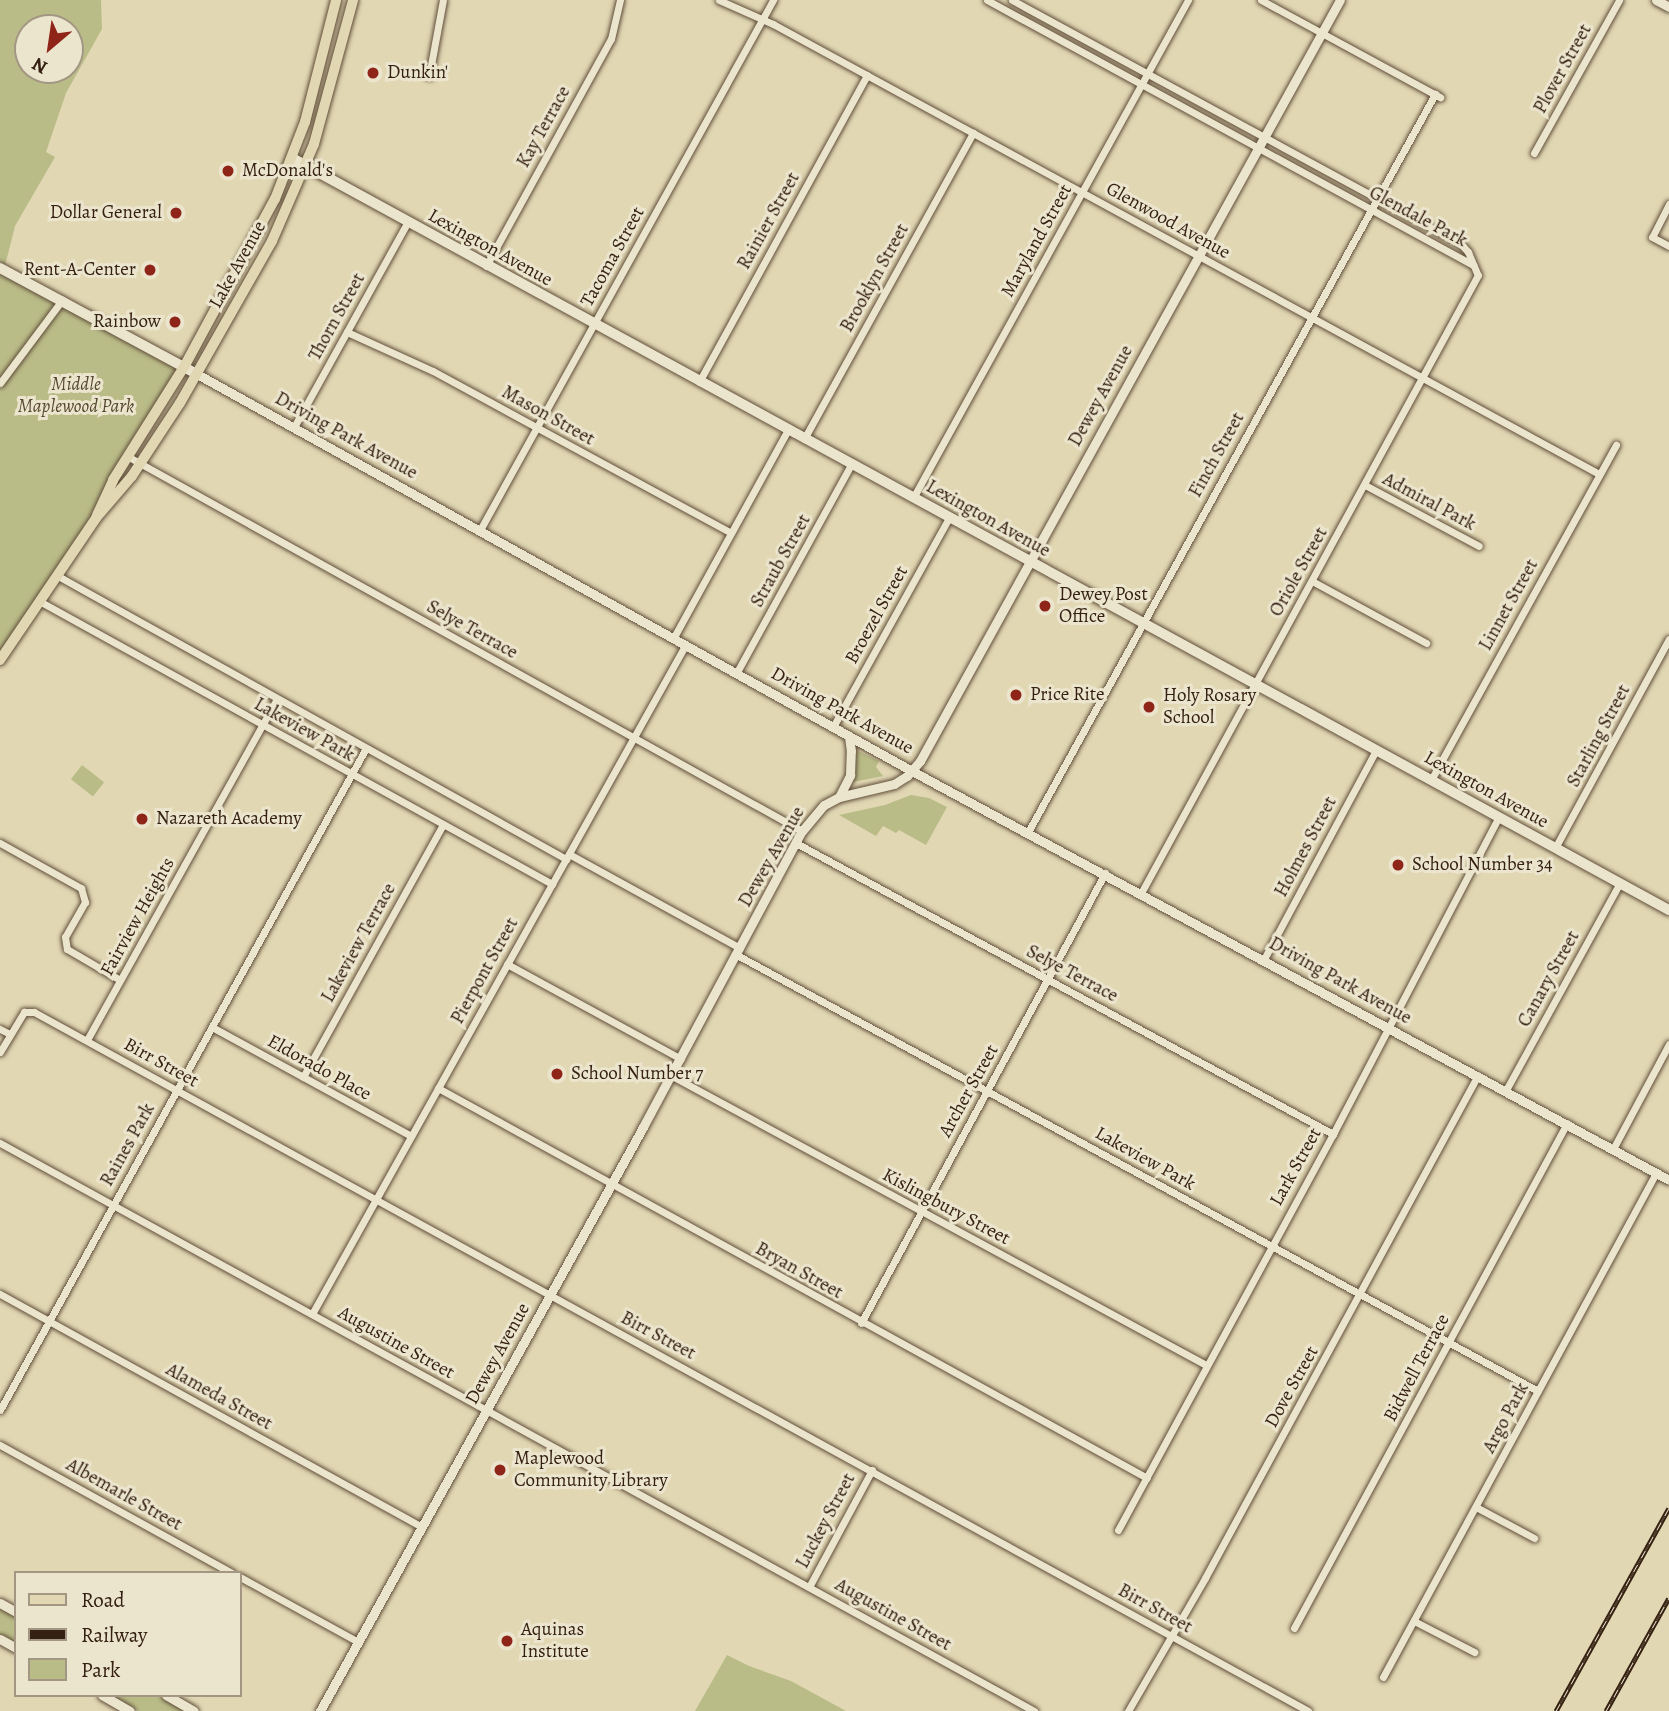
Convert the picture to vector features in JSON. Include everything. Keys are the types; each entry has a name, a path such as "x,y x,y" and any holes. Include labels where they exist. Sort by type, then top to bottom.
{"main road":[{"name":"Lake Avenue","path":"96,518 127,456 184,367 264,221 292,158 313,92 337,0"},
{"name":"Lake Avenue","path":"0,660 96,518 140,464 197,374 282,222 306,167 324,113 353,0"},
{"name":"Lexington Avenue","path":"292,158 1669,910"},
{"name":"Driving Park Avenue","path":"0,268 197,374"}],"street":[{"path":"429,76 443,0"},
{"name":"Kay Terrace","path":"486,266 611,39 620,0"},
{"name":"Glenwood Avenue","path":"719,0 762,19 867,75 1599,474"},
{"name":"Tacoma Street","path":"480,530 773,0"},
{"name":"Glendale Park","path":"987,0 1474,265"},
{"name":"Glendale Park","path":"1012,0 1463,246 1474,265"},
{"name":"Maryland Street","path":"912,498 1188,0"},
{"path":"1261,0 1322,33"},
{"name":"Dewey Avenue","path":"320,1711 672,1076 802,831 820,809 839,797 894,784 912,771 928,749 1340,0"},
{"name":"Plover Street","path":"1534,153 1619,0"},
{"path":"1656,0 1669,7"},
{"name":"Finch Street","path":"1028,832 1377,198 1438,96 1322,33"},
{"name":"Rainier Street","path":"699,382 867,75"},
{"name":"Brooklyn Street","path":"804,439 973,133"},
{"path":"1669,204 1652,237 1669,246"},
{"name":"Thorn Street","path":"294,427 407,223"},
{"name":"Oriole Street","path":"1141,893 1476,283 1478,275 1474,265"},
{"path":"0,383 62,300"},
{"name":"Mason Street","path":"347,332 428,368 731,533"},
{"name":"Driving Park Avenue","path":"197,374 912,771 1669,1180"},
{"path":"674,637 788,430"},
{"name":"Linnet Street","path":"1431,780 1616,445"},
{"name":"Selye Terrace","path":"127,456 802,831"},
{"name":"Straub Street","path":"737,672 851,465"},
{"name":"Admiral Park","path":"1365,485 1479,546"},
{"name":"Broezel Street","path":"833,727 949,518"},
{"name":"Lakeview Park","path":"58,576 366,748 568,856 987,1091 1538,1391"},
{"path":"1312,581 1426,643"},
{"name":"Lakeview Park","path":"41,602 552,884"},
{"name":"Starling Street","path":"1555,848 1669,639"},
{"name":"Pierpont Street","path":"312,1314 686,644"},
{"name":"Fairview Heights","path":"87,1040 277,699"},
{"path":"839,797 849,775 849,736"},
{"name":"Raines Park","path":"0,1410 366,748"},
{"name":"Holmes Street","path":"1264,959 1376,750"},
{"name":"Lark Street","path":"1118,1530 1333,1134 1499,817"},
{"name":"Lakeview Terrace","path":"303,1077 443,824"},
{"path":"0,843 82,888 85,902 68,932 67,949 120,980"},
{"name":"Selye Terrace","path":"796,843 1333,1134"},
{"name":"Archer Street","path":"861,1323 1105,873"},
{"name":"Canary Street","path":"1506,1090 1620,883"},
{"path":"508,964 681,1059"},
{"name":"Birr Street","path":"10,1034 24,1012 30,1010 1308,1711"},
{"name":"Eldorado Place","path":"212,1027 411,1136"},
{"path":"0,1029 10,1034 0,1052"},
{"path":"1613,1149 1669,1044"},
{"name":"Dove Street","path":"1128,1711 1360,1294 1478,1075"},
{"name":"Kislingbury Street","path":"672,1076 1206,1366"},
{"name":"Bryan Street","path":"438,1088 1147,1478"},
{"name":"Bidwell Terrace","path":"1294,1628 1567,1124"},
{"name":"Augustine Street","path":"0,1143 1034,1711"},
{"name":"Argo Park","path":"1383,1677 1656,1173"},
{"name":"Alameda Street","path":"0,1294 422,1527"},
{"name":"Albemarle Street","path":"0,1445 228,1571"},
{"name":"Luckey Street","path":"809,1587 872,1470"},
{"path":"1476,1507 1534,1538"},
{"path":"242,1578 358,1642"},
{"path":"1414,1621 1474,1652"},
{"path":"106,1697 130,1711"},
{"path":"170,1697 194,1711"}],"green space":[{"name":"Middle Maplewood Park","path":"0,0 101,0 102,29 84,61 84,14 14,14 14,84 71,84 46,152 55,157 15,226 4,270 184,367 102,503 0,660"},
{"path":"856,750 879,761 876,767 883,776 853,782"},
{"path":"82,765 104,782 93,796 71,779"},
{"path":"911,795 929,798 947,807 926,845 899,830 896,833 883,826 876,836 839,815 885,805"},
{"path":"0,1609 14,1616 14,1643 0,1635"},
{"path":"727,1655 791,1681 846,1711 695,1711"},
{"path":"113,1697 160,1697 185,1711 138,1711"}],"railway":[{"path":"1556,1711 1669,1508"},
{"path":"1606,1711 1669,1598"}],"place":[{"name":"Dunkin'","path":"373,73"},
{"name":"McDonald's","path":"228,171"},
{"name":"Dollar General","path":"176,213"},
{"name":"Rent-A-Center","path":"150,270"},
{"name":"Rainbow","path":"175,322"},
{"name":"Dewey Post Office","path":"1045,606"},
{"name":"Price Rite","path":"1016,695"},
{"name":"Holy Rosary School","path":"1149,707"},
{"name":"Nazareth Academy","path":"142,819"},
{"name":"School Number 34","path":"1398,865"},
{"name":"School Number 7","path":"557,1074"},
{"name":"Maplewood Community Library","path":"500,1470"},
{"name":"Aquinas Institute","path":"507,1641"}]}
